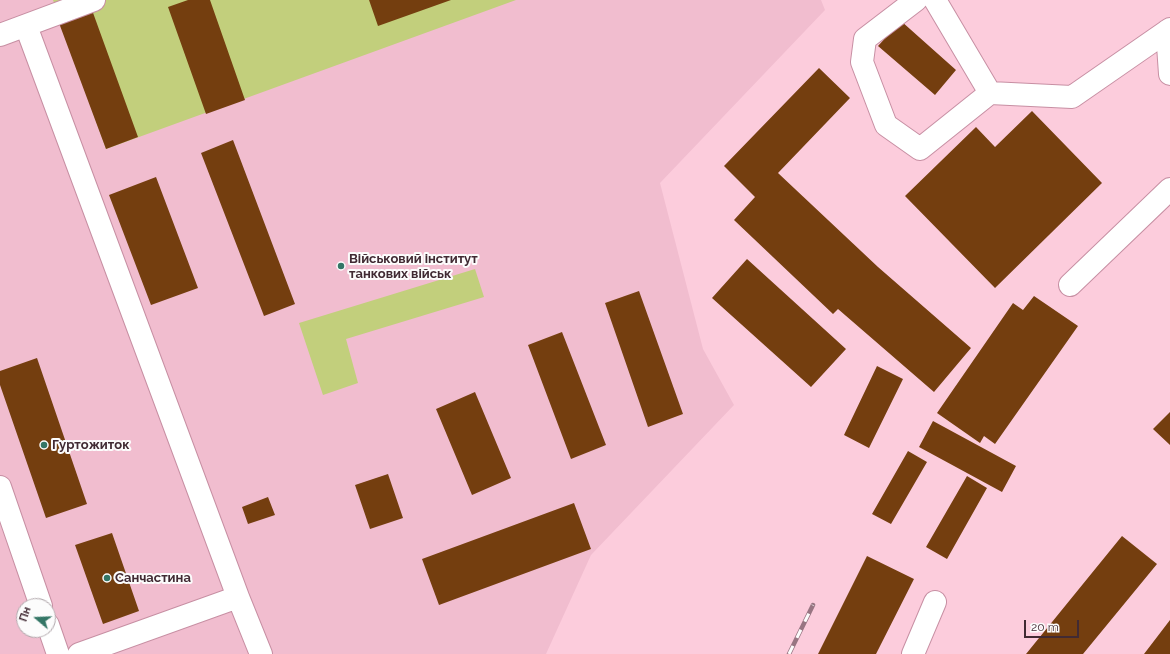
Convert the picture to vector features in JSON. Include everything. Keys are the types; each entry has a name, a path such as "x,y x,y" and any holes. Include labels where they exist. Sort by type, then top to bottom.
{"lane":[{"path":"0,35 94,0"},
{"path":"916,0 865,39 862,62 886,125 920,149 990,93 1072,98 1169,30"},
{"path":"935,0 990,93"},
{"path":"26,26 238,597 261,654"},
{"path":"1169,30 1170,74"},
{"path":"1070,285 1170,189"},
{"path":"0,487 38,598"},
{"path":"79,654 238,597"},
{"path":"913,654 935,602"},
{"path":"52,638 58,654"}],"shaded area":[{"name":"Військовий інститут танкових військ","path":"0,0 821,0 825,10 660,183 703,349 734,405 591,555 546,654 0,654"}],"green space":[{"path":"53,0 516,0 106,149"},
{"path":"475,269 484,297 346,339 358,383 323,395 299,323"}],"building":[{"path":"188,0 210,0 245,100 206,114 168,7"},
{"path":"369,0 451,0 378,26"},
{"path":"92,10 138,137 106,149 59,23"},
{"path":"901,21 956,70 935,95 878,46"},
{"path":"819,68 850,98 778,173 878,267 971,348 934,392 838,309 833,314 734,220 755,197 724,166"},
{"path":"1032,111 1102,183 995,288 905,196 976,127 995,147"},
{"path":"233,140 295,304 264,316 201,153"},
{"path":"156,177 198,288 151,305 109,195"},
{"path":"747,259 846,349 811,387 712,298"},
{"path":"639,291 683,414 648,427 605,303"},
{"path":"1034,296 1078,326 995,444 984,436 980,443 937,413 1013,303 1023,310"},
{"path":"562,332 606,445 571,459 528,345"},
{"name":"Гуртожиток","path":"37,358 87,504 46,518 0,385 0,371"},
{"path":"877,366 903,379 869,448 844,435"},
{"path":"475,392 511,478 472,495 436,409"},
{"path":"1170,412 1170,445 1153,429"},
{"path":"933,421 1016,466 1002,492 919,447"},
{"path":"908,451 927,462 891,524 872,514"},
{"path":"388,474 403,518 370,529 355,485"},
{"path":"967,476 987,488 947,559 926,547"},
{"path":"268,497 275,515 248,524 242,507"},
{"path":"574,503 591,549 439,605 422,559"},
{"name":"Санчастина","path":"112,533 139,611 103,624 75,545"},
{"path":"1122,536 1157,564 1083,654 1026,654"},
{"path":"867,556 914,579 876,654 818,654"},
{"path":"1170,620 1170,654 1144,654"}],"railway":[{"path":"789,654 813,605"}],"place":[{"name":"Військовий інститут танкових військ","path":"341,266"},
{"name":"Гуртожиток","path":"44,445"},
{"name":"Санчастина","path":"107,578"}]}
